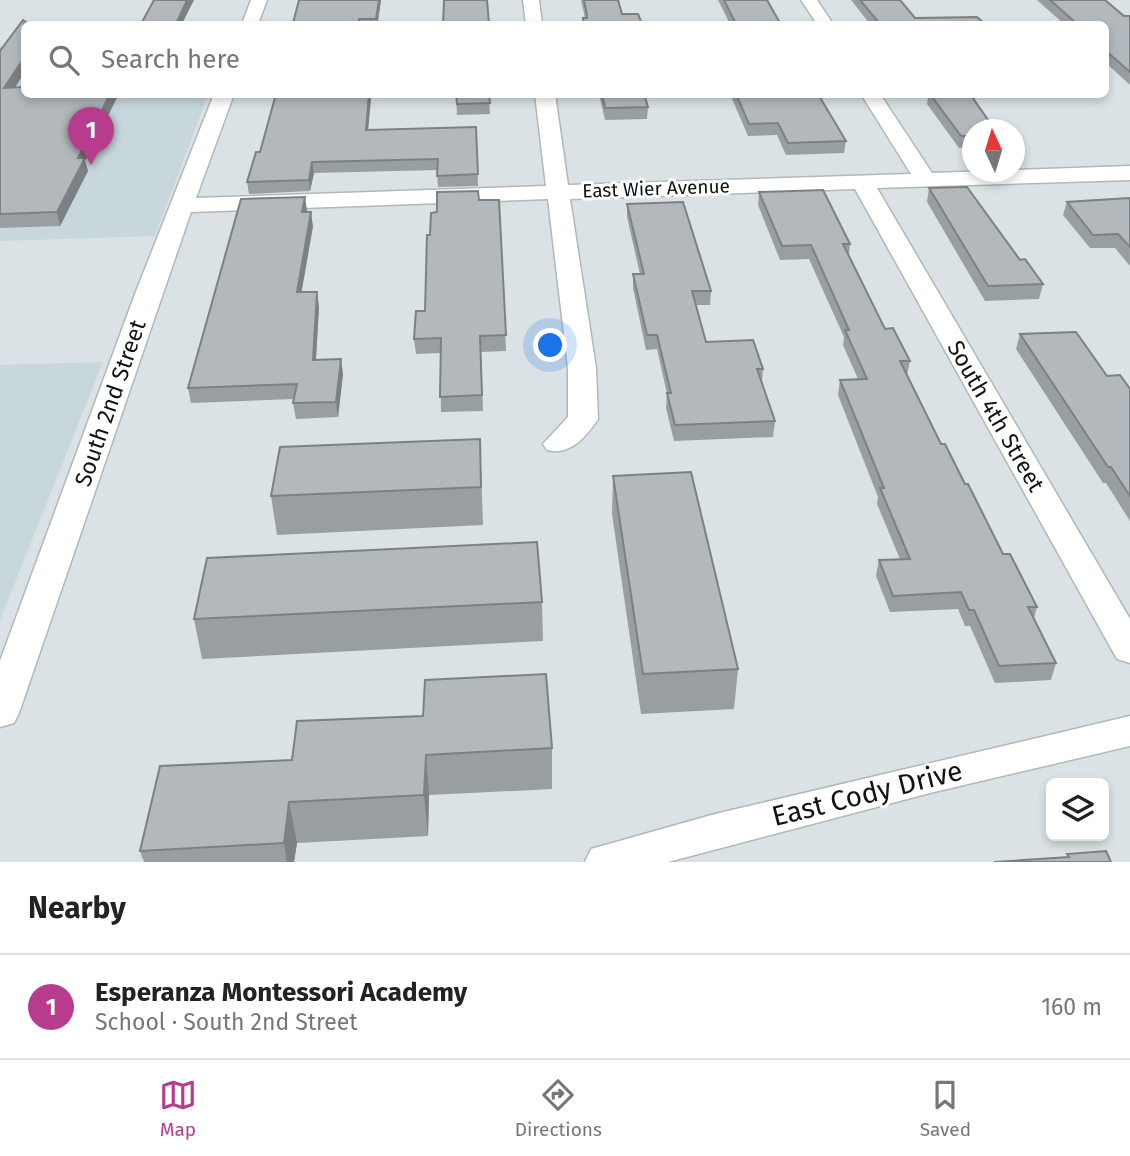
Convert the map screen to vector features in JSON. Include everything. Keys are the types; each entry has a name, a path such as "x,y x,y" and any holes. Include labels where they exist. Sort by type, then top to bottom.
{"street":[{"path":"251,21 259,0"},
{"path":"531,0 534,21"},
{"path":"809,0 823,21"},
{"name":"South 2nd Street","path":"0,713 148,294 223,98"},
{"path":"546,98 582,368 583,419 558,444"},
{"path":"873,98 925,178"},
{"name":"East Wier Avenue","path":"182,205 1130,173"},
{"name":"South 4th Street","path":"862,181 1130,650"},
{"name":"East Cody Drive","path":"606,862 930,776 1130,731"}],"shaded area":[{"path":"21,45 21,98 207,98 155,236 0,241 0,46"},
{"path":"103,362 0,620 0,365"}],"building":[{"path":"154,0 187,0 177,21 143,21"},
{"path":"299,0 379,0 376,19 294,21"},
{"path":"444,0 487,0 489,21 443,21"},
{"path":"584,0 618,0 622,14 638,14 641,21 584,21 587,15"},
{"path":"724,0 767,0 779,21 734,21"},
{"path":"860,0 900,0 915,18 977,17 982,21 878,21"},
{"path":"1050,0 1105,0 1124,16 1130,16 1130,72 1109,54 1109,21 1074,21"},
{"path":"21,23 21,62 4,88 21,87 21,98 108,98 78,158 85,158 57,212 0,214 0,51"},
{"path":"275,98 369,98 366,130 476,127 478,174 437,176 438,159 312,162 309,180 247,182 256,152 260,152"},
{"path":"456,98 489,98 490,103 457,104"},
{"path":"603,98 645,98 648,107 605,108"},
{"path":"738,98 820,98 846,141 788,143 778,123 749,124"},
{"path":"933,98 973,98 987,119 962,119 962,136"},
{"path":"967,187 1020,260 1025,259 1043,284 988,286 929,188"},
{"path":"823,190 850,244 843,244 885,329 893,328 910,361 900,361 941,444 945,444 965,484 968,484 1003,554 1010,554 1037,607 1028,607 1056,663 999,666 974,610 969,610 961,592 893,596 879,560 910,559 840,380 867,379 845,330 849,330 811,245 782,246 759,192"},
{"path":"478,191 479,200 499,200 506,335 480,336 482,395 440,397 441,338 414,339 416,311 425,311 427,235 430,235 431,213 437,212 437,192"},
{"path":"305,197 302,212 311,212 297,292 317,292 313,360 341,359 336,402 293,403 297,384 188,388 241,199"},
{"path":"1129,198 1130,247 1118,234 1093,235 1067,202"},
{"path":"683,202 711,291 692,291 706,342 753,340 763,369 757,369 775,421 675,425 667,393 671,393 657,335 647,335 633,274 644,274 627,204"},
{"path":"1076,332 1107,376 1120,375 1130,389 1130,496 1020,334"},
{"path":"480,439 481,487 271,496 280,447"},
{"path":"691,472 738,669 643,674 613,476"},
{"path":"537,542 542,602 194,619 207,558"},
{"path":"546,674 552,748 426,755 424,795 289,802 284,843 140,851 160,766 292,760 297,721 423,716 425,680"},
{"path":"1106,851 1111,862 994,862 1069,857 1067,854"}],"place":[{"name":"Esperanza Montessori Academy","path":"91,165"}]}
